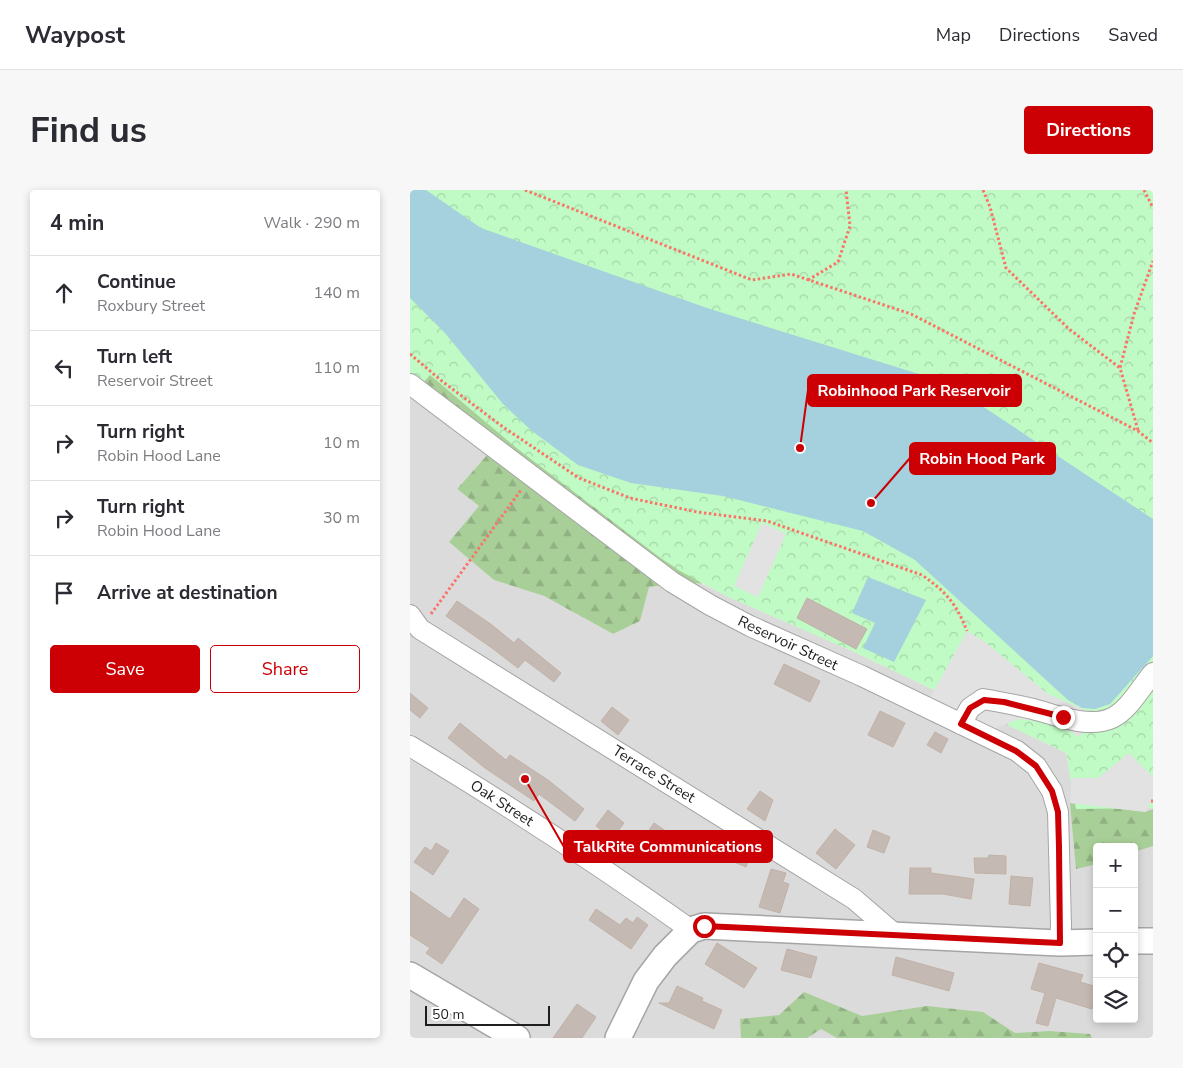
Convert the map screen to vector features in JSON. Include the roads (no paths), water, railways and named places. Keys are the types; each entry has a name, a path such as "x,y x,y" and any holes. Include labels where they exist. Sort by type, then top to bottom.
{"street":[{"name":"Reservoir Street","path":"410,384 672,582 750,626 862,676 1016,751 1036,766 1052,791 1058,812 1060,943"},
{"name":"Terrace Street","path":"415,622 854,899 896,936"},
{"path":"961,724 970,708 984,700 1004,702 1082,721 1099,722 1113,718 1127,706 1153,673"},
{"name":"Oak Street","path":"410,746 633,888 691,930"},
{"path":"618,1038 646,981 666,956 691,930 704,926 1060,943 1093,942"},
{"path":"1138,941 1153,941"},
{"path":"410,975 517,1038"}],"water":[{"path":"410,190 426,190 481,228 707,308 922,375 964,394 1153,519 1153,656 1110,704 1095,709 1082,708 1068,700 915,560 863,531 723,496 631,483 578,465 532,431 503,404 445,333 410,298"},
{"path":"868,577 926,600 894,662 863,648 875,623 852,613"}],"place":[{"name":"Robinhood Park Reservoir","path":"800,448"},
{"name":"Robin Hood Park","path":"871,503"},
{"name":"TalkRite Communications","path":"525,779"}]}
